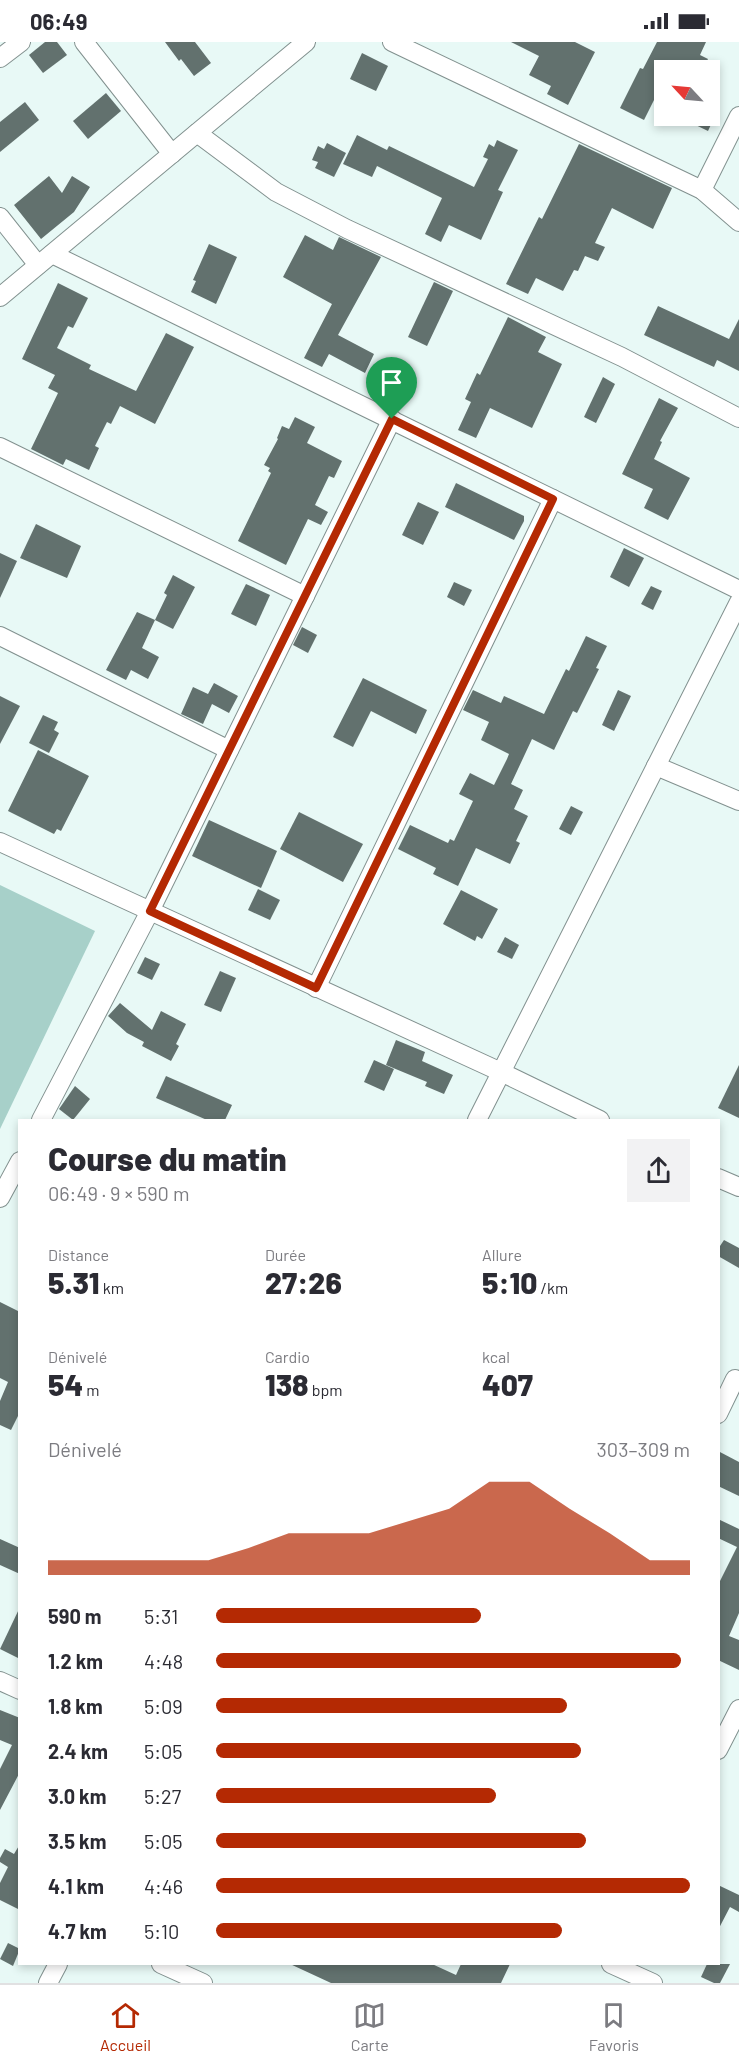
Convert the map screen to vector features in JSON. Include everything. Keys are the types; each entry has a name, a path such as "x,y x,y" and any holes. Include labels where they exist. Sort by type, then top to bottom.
{"street":[{"path":"0,58 21,42"},
{"path":"84,42 172,154"},
{"path":"0,297 306,42"},
{"path":"393,42 702,190 739,222"},
{"path":"702,190 739,116"},
{"path":"197,133 276,192 347,229 622,357 739,418"},
{"path":"0,217 45,259 392,419 739,590"},
{"path":"42,1119 150,911 392,419"},
{"path":"0,447 305,596"},
{"path":"316,988 553,499"},
{"path":"478,1119 739,602"},
{"path":"0,636 229,750"},
{"path":"656,766 739,801"},
{"path":"0,842 501,1072 598,1119"},
{"path":"0,1198 18,1165"},
{"path":"720,1179 739,1187"},
{"path":"720,1408 731,1377"},
{"path":"0,1681 18,1689"},
{"path":"720,1746 739,1709"},
{"path":"48,1983 57,1965"},
{"path":"163,1965 203,1983"},
{"path":"614,1965 653,1983"}],"green space":[{"path":"0,885 95,931 0,1129"}],"building":[{"path":"45,42 57,42 67,55 43,73 29,55"},
{"path":"165,42 195,42 211,63 194,76"},
{"path":"511,42 575,42 595,52 568,105 547,94 551,86 529,75 539,56"},
{"path":"657,42 706,42 700,55 707,60 654,60 654,100 644,120 620,108 640,68 643,69"},
{"path":"362,53 388,66 376,91 350,79"},
{"path":"106,93 121,111 88,139 73,121"},
{"path":"25,102 39,120 0,152 0,122"},
{"path":"698,126 710,126 708,131"},
{"path":"357,135 387,150 389,146 474,187 488,159 483,157 489,144 494,147 497,140 518,150 498,190 503,192 481,240 449,225 441,242 425,234 442,198 377,166 372,177 343,164"},
{"path":"327,143 346,153 334,177 315,168 318,162 312,160 318,146 324,149"},
{"path":"579,144 672,188 653,229 612,208 595,243 605,247 598,261 585,256 578,271 574,270 563,291 536,278 528,294 506,284 539,217 542,219"},
{"path":"49,176 62,193 72,176 90,187 74,212 41,239 14,205"},
{"path":"305,235 333,250 339,237 381,257 338,335 374,354 365,373 329,354 322,367 304,358 332,304 283,277"},
{"path":"209,244 237,257 216,304 191,292 196,281 193,280"},
{"path":"434,282 453,291 427,346 408,337"},
{"path":"58,283 88,298 73,328 68,326 57,348 91,365 89,369 136,391 166,333 194,347 155,424 120,406 111,424 107,422 95,446 99,448 89,470 66,459 63,465 31,449 58,393 48,388 55,375 22,359"},
{"path":"658,306 729,339 739,319 739,371 717,360 714,367 644,335"},
{"path":"508,317 546,337 538,352 562,364 532,428 490,408 476,438 458,430 471,402 465,399 477,373 480,375"},
{"path":"603,377 615,384 596,423 584,417"},
{"path":"659,398 678,408 660,441 662,442 654,459 690,478 668,520 644,508 653,489 622,474"},
{"path":"295,417 315,427 307,443 342,461 334,478 329,476 315,505 328,512 321,525 308,519 286,565 238,541 271,473 268,471 270,468 264,465 278,439 282,426 289,429"},
{"path":"456,483 524,516 524,521 514,540 445,507"},
{"path":"418,502 439,512 423,545 402,535"},
{"path":"36,524 81,546 67,578 20,558"},
{"path":"624,548 644,558 629,587 610,577"},
{"path":"0,553 17,561 0,598"},
{"path":"173,575 195,587 173,629 155,620 167,595 164,593"},
{"path":"454,582 472,590 464,606 447,597"},
{"path":"246,584 270,595 256,626 231,614"},
{"path":"651,586 662,591 653,610 641,604"},
{"path":"137,612 155,620 142,648 159,657 148,679 131,670 126,680 106,670"},
{"path":"302,627 317,635 308,653 293,645"},
{"path":"586,636 607,646 596,668 599,669 577,713 573,711 554,750 532,739 511,784 523,790 514,809 528,816 516,841 520,843 510,864 476,848 458,886 433,874 436,868 398,849 410,825 448,843 450,839 454,841 473,801 459,794 470,773 494,785 507,759 509,754 481,740 489,722 463,710 473,690 501,703 504,696 544,714 566,669 569,671"},
{"path":"363,678 427,710 416,734 371,711 353,747 333,737"},
{"path":"214,683 238,696 229,713 212,704 203,724 181,714 193,687 208,694"},
{"path":"618,690 631,696 614,731 602,725"},
{"path":"0,696 20,706 0,744"},
{"path":"43,715 58,722 54,730 59,733 49,753 29,743"},
{"path":"38,750 89,776 61,831 57,829 54,834 8,811"},
{"path":"571,806 583,812 571,835 559,829"},
{"path":"299,812 363,844 343,882 280,849"},
{"path":"209,820 277,851 261,888 192,856"},
{"path":"258,889 280,900 270,920 248,910"},
{"path":"461,890 498,909 482,939 477,936 475,941 443,924"},
{"path":"505,937 519,945 512,959 497,952"},
{"path":"145,957 160,964 152,980 137,973"},
{"path":"220,971 236,978 221,1012 204,1005"},
{"path":"120,1003 152,1030 161,1011 186,1024 171,1061 142,1046 144,1042 127,1033 108,1016"},
{"path":"396,1040 425,1052 422,1061 453,1075 444,1094 425,1086 427,1082 386,1065"},
{"path":"374,1060 394,1069 384,1091 364,1082"},
{"path":"739,1065 739,1118 718,1108"},
{"path":"166,1076 232,1105 225,1119 205,1119 156,1098"},
{"path":"75,1086 90,1099 74,1119 59,1109"},
{"path":"724,1240 739,1248 739,1268 720,1257 720,1246"},
{"path":"0,1302 18,1311 18,1416 11,1430 0,1425 0,1401 8,1382 0,1378"},
{"path":"720,1452 739,1462 739,1496 720,1487"},
{"path":"720,1520 739,1529 739,1613 729,1636 739,1640 739,1670 720,1661 720,1581 737,1547 720,1539"},
{"path":"0,1539 18,1547 18,1573 0,1565"},
{"path":"18,1611 18,1658 0,1649"},
{"path":"0,1710 18,1717 18,1776 0,1810 0,1769 12,1745 0,1740"},
{"path":"18,1847 18,1909 0,1900 0,1883 8,1867 0,1862 0,1858 5,1849 14,1854"},
{"path":"720,1886 739,1895 739,1912 730,1907 720,1926"},
{"path":"8,1943 18,1948 13,1966 0,1959"},
{"path":"730,1964 720,1983 714,1983 701,1977 707,1965"},
{"path":"292,1965 434,1965 456,1975 461,1965 510,1965 501,1983 331,1983"}],"route":[{"path":"392,419 553,499 316,988 150,911 392,419"}]}
